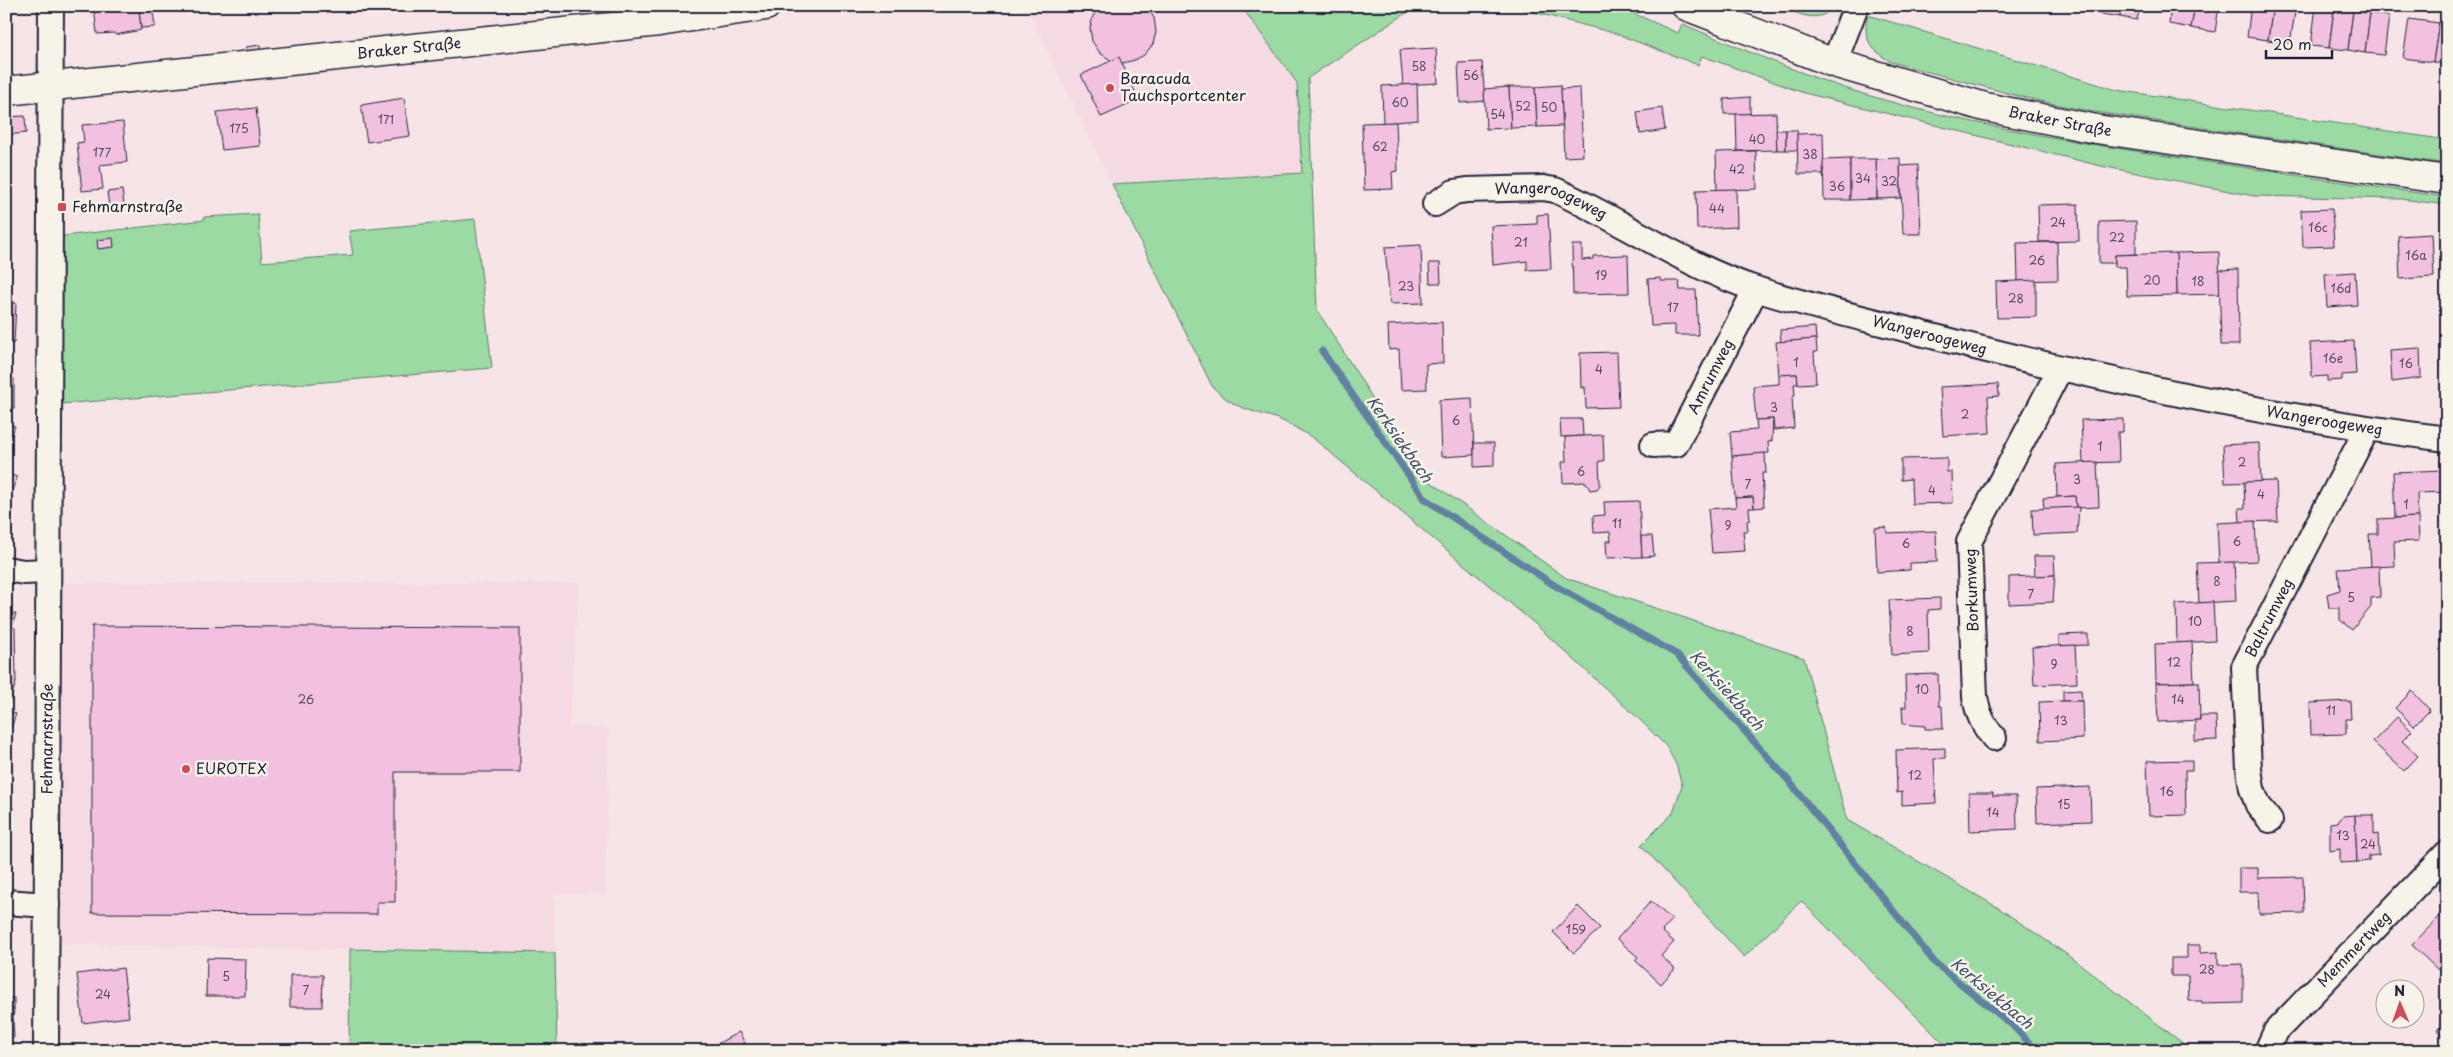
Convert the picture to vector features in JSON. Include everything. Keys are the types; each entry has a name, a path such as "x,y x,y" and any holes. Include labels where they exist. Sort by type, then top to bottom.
{"main road":[{"name":"Braker Straße","path":"6,91 659,22 766,6"},
{"name":"Braker Straße","path":"1686,6 1834,63 1946,97 2041,119 2447,180"}],"street":[{"path":"50,6 50,86"},
{"path":"1834,63 1856,6"},
{"name":"Fehmarnstraße","path":"46,1051 50,86"},
{"name":"Wangeroogeweg","path":"1435,204 1454,192 1467,190 1543,188 1555,190 1695,263 1756,289 2060,369 2367,430 2447,439"},
{"name":"Amrumweg","path":"1653,445 1676,444 1756,289"},
{"name":"Borkumweg","path":"1994,738 1983,725 1978,713 1969,542 2060,369"},
{"name":"Baltrumweg","path":"2270,820 2258,805 2251,782 2244,667 2367,430"},
{"path":"6,569 24,572 48,571"},
{"name":"Memmertweg","path":"2267,1051 2276,1031 2447,853"},
{"path":"6,902 47,905"}],"shaded area":[{"path":"1026,6 1241,6 1297,83 1302,173 1112,184"},
{"path":"61,583 579,583 569,726 609,728 605,894 554,894 555,953 61,944"}],"green space":[{"path":"1241,6 1417,6 1308,78 1317,310 1421,475 1566,578 1804,658 1847,820 1997,907 2072,958 2193,1051 1951,1051 1801,901 1744,957 1641,845 1673,813 1682,785 1676,764 1666,746 1535,624 1313,438 1278,419 1251,411 1227,400 1212,386 1112,184 1302,173 1297,83"},
{"path":"1510,6 1617,6 1678,33 1682,24 1820,79 1867,95 1946,116 2026,133 2107,147 2447,197 2447,205 2401,199 2254,196 2101,166 1804,93 1702,56 1698,65 1614,33"},
{"path":"1789,6 1834,6 1824,15 1812,17 1788,10"},
{"path":"1868,15 2117,90 2447,140 2447,164 2088,111 2022,97 1891,62 1878,53 1867,37 1866,23"},
{"path":"258,214 262,262 353,255 349,231 475,219 492,368 62,404 63,236 204,220 204,217"},
{"path":"350,949 555,953 557,1051 349,1051"}],"building":[{"path":"94,6 139,6 141,30 115,35 115,33 97,34"},
{"path":"1101,6 1146,6 1148,8 1154,18 1156,32 1153,44 1144,55 1135,60 1122,63 1112,61 1100,53 1092,41 1090,28 1093,16"},
{"path":"2068,6 2084,6 2084,11 2068,9"},
{"path":"2084,6 2103,6 2102,14 2084,11"},
{"path":"2103,6 2121,6 2120,17 2102,14"},
{"path":"2121,6 2140,6 2137,20 2120,17"},
{"path":"2171,6 2195,6 2191,28 2169,24"},
{"path":"2195,6 2219,6 2215,32 2191,28"},
{"path":"2251,6 2273,6 2268,40 2247,37"},
{"path":"2273,6 2296,6 2290,43 2268,40"},
{"path":"2316,6 2334,9 2329,48 2311,46"},
{"path":"152,7 154,27 141,28 139,9"},
{"path":"2334,9 2353,11 2348,50 2329,48"},
{"path":"2353,11 2370,13 2365,53 2348,50"},
{"path":"2370,13 2389,16 2384,55 2365,53"},
{"path":"2409,19 2439,23 2433,62 2403,58"},
{"path":"2439,23 2447,24 2447,64 2433,62"},
{"path":"260,45 260,51 246,52 246,47"},
{"path":"1436,48 1438,83 1403,85 1400,50"},
{"name":"Baracuda Tauchsportcenter","path":"1119,57 1139,100 1101,117 1081,75"},
{"path":"1482,62 1485,101 1460,103 1458,63"},
{"path":"1417,84 1418,120 1383,123 1382,86"},
{"path":"1561,85 1563,126 1537,127 1535,87"},
{"path":"1509,87 1511,128 1486,129 1484,89"},
{"path":"1509,87 1535,87 1537,127 1511,128"},
{"path":"1580,88 1583,156 1564,157 1561,89"},
{"path":"1750,97 1750,114 1724,114 1724,99"},
{"path":"404,98 410,136 367,142 361,105"},
{"path":"256,108 260,146 222,150 217,112"},
{"path":"1662,108 1665,130 1640,134 1637,112"},
{"path":"1776,113 1777,150 1737,151 1736,114"},
{"path":"25,116 26,133 6,135 6,117"},
{"path":"123,122 127,162 100,165 103,189 82,191 77,143 84,142 82,125"},
{"path":"1396,122 1398,171 1392,172 1393,189 1364,190 1362,123"},
{"path":"1776,130 1786,130 1786,150 1777,150"},
{"path":"1786,130 1797,130 1798,150 1786,150"},
{"path":"1823,133 1824,174 1798,174 1797,134"},
{"path":"1756,151 1757,189 1717,190 1716,152"},
{"path":"6,155 9,155 8,185 6,185"},
{"path":"1900,158 1901,198 1877,199 1876,159"},
{"path":"1850,159 1850,200 1824,200 1823,160"},
{"path":"1850,159 1876,159 1877,199 1850,200"},
{"path":"1918,165 1921,234 1903,234 1900,166"},
{"path":"1736,189 1737,227 1697,229 1696,190"},
{"path":"122,190 124,205 109,206 107,192"},
{"path":"2078,204 2079,241 2039,242 2038,205"},
{"path":"2332,209 2334,246 2303,247 2301,210"},
{"path":"1548,214 1551,269 1527,270 1527,261 1493,265 1491,226 1537,224 1537,215"},
{"path":"6,217 8,217 8,245 6,245"},
{"path":"2136,221 2136,254 2115,255 2115,263 2099,263 2099,222"},
{"path":"2432,234 2434,277 2400,279 2398,236"},
{"path":"113,238 114,247 98,249 97,240"},
{"path":"2057,242 2058,280 2018,281 2017,243"},
{"path":"1421,245 1423,303 1390,304 1385,247"},
{"path":"1572,245 1582,245 1582,260 1593,259 1593,256 1628,255 1629,293 1573,294"},
{"path":"2219,252 2220,294 2177,295 2176,253"},
{"path":"2176,253 2177,295 2127,296 2126,267 2115,267 2115,255"},
{"path":"1429,263 1440,263 1441,283 1430,283"},
{"path":"2238,269 2239,345 2221,345 2219,270"},
{"path":"2355,272 2357,305 2327,307 2325,274"},
{"path":"1661,278 1661,281 1679,281 1680,290 1696,290 1698,335 1675,335 1675,325 1651,326 1648,279"},
{"path":"2036,280 2036,317 1997,318 1996,282"},
{"path":"6,303 16,303 14,343 6,343"},
{"path":"1442,322 1443,363 1426,364 1427,389 1401,390 1399,349 1389,350 1388,325"},
{"path":"1815,327 1816,339 1781,342 1780,330"},
{"path":"1816,339 1817,352 1814,352 1816,383 1798,384 1797,374 1779,375 1776,342"},
{"path":"2354,341 2356,374 2342,375 2342,380 2327,381 2327,376 2312,377 2310,343"},
{"path":"2420,348 2421,378 2392,382 2390,350"},
{"path":"1617,352 1619,407 1586,408 1585,387 1581,388 1580,353"},
{"path":"1797,374 1798,384 1794,384 1795,396 1792,397 1794,428 1774,430 1773,419 1756,420 1753,386 1779,384 1779,375"},
{"path":"6,379 14,379 14,408 6,408"},
{"path":"1998,384 1999,396 1988,397 1990,433 1943,436 1940,387"},
{"path":"1472,398 1474,455 1441,457 1439,400"},
{"path":"1560,419 1582,419 1583,436 1561,437"},
{"path":"1773,419 1772,441 1768,442 1769,453 1732,456 1730,432 1757,430 1756,420"},
{"path":"2123,419 2123,432 2118,432 2119,462 2083,463 2081,420"},
{"path":"6,423 15,426 8,444 6,444"},
{"path":"1603,435 1604,461 1599,461 1600,485 1597,489 1590,490 1586,482 1563,483 1562,462 1566,462 1565,437"},
{"path":"1474,443 1494,443 1494,466 1474,467"},
{"path":"2259,443 2261,482 2225,483 2223,445"},
{"path":"1765,453 1766,473 1762,473 1764,507 1754,508 1753,497 1735,498 1732,456"},
{"path":"1947,458 1947,472 1952,472 1953,503 1912,504 1911,479 1901,480 1901,459"},
{"path":"2097,462 2099,507 2076,508 2075,496 2057,497 2056,464"},
{"path":"2445,470 2446,492 2417,493 2418,517 2395,518 2393,472"},
{"path":"6,473 17,477 6,510"},
{"path":"2276,481 2278,521 2240,522 2239,508 2245,508 2244,482"},
{"path":"2075,496 2076,508 2044,509 2043,498"},
{"path":"1753,497 1754,508 1749,508 1750,520 1747,521 1748,531 1743,531 1745,551 1712,553 1708,509 1736,507 1735,498"},
{"path":"1639,501 1642,557 1607,558 1606,541 1611,541 1610,532 1594,533 1593,516 1605,515 1604,502"},
{"path":"2079,507 2077,533 2033,535 2032,509"},
{"path":"2418,517 2419,541 2394,542 2395,566 2371,567 2369,534 2378,534 2378,519"},
{"path":"2255,521 2257,561 2219,563 2217,523"},
{"path":"1886,527 1887,533 1936,531 1937,562 1910,563 1910,570 1877,572 1875,528"},
{"path":"1641,536 1652,536 1654,556 1642,557"},
{"path":"2034,556 2054,556 2055,575 2035,576"},
{"path":"2234,562 2236,601 2199,603 2197,563"},
{"path":"2379,566 2380,597 2371,598 2371,607 2352,630 2340,620 2340,608 2329,608 2327,594 2340,590 2338,568"},
{"path":"2055,575 2053,602 2009,604 2009,577"},
{"path":"1940,598 1940,609 1928,610 1929,653 1892,655 1889,600"},
{"path":"2213,602 2215,641 2177,643 2176,604"},
{"path":"6,611 16,614 7,640 6,640"},
{"path":"92,626 520,628 520,772 395,772 395,902 377,902 377,914 92,913"},
{"path":"12,627 15,628 16,682 6,679 6,643"},
{"path":"2088,634 2088,645 2059,646 2059,635"},
{"path":"2192,642 2194,682 2156,683 2155,644"},
{"path":"2075,645 2077,683 2034,685 2032,647"},
{"path":"1938,674 1939,706 1942,706 1943,729 1925,729 1925,726 1903,724 1902,707 1906,707 1905,675"},
{"path":"6,679 16,682 10,701 6,700"},
{"path":"2199,682 2200,720 2158,722 2156,683"},
{"path":"2081,690 2082,701 2063,701 2063,691"},
{"path":"2412,691 2430,710 2414,726 2395,708"},
{"path":"2082,701 2083,739 2040,741 2039,702"},
{"path":"2350,701 2351,719 2346,719 2346,734 2311,735 2310,703"},
{"path":"6,710 16,714 6,742"},
{"path":"2200,716 2216,716 2217,740 2195,741 2195,720 2200,720"},
{"path":"2397,717 2412,731 2402,741 2418,756 2404,771 2373,742"},
{"path":"1945,748 1945,758 1934,759 1936,803 1902,805 1902,792 1897,793 1896,750"},
{"path":"2192,760 2192,770 2185,770 2186,815 2149,816 2147,761"},
{"path":"2090,787 2091,821 2037,823 2036,789"},
{"path":"1969,793 1993,793 1993,796 2016,796 2017,829 1970,831"},
{"path":"6,805 14,808 6,830"},
{"path":"2355,815 2357,862 2340,863 2340,849 2330,851 2330,823 2338,822 2343,816"},
{"path":"2355,815 2374,815 2374,835 2378,834 2379,855 2369,856 2369,861 2357,862"},
{"path":"2239,868 2258,868 2258,878 2303,877 2304,913 2259,914 2258,892 2239,892"},
{"path":"1651,901 1672,920 1662,931 1674,942 1661,956 1675,969 1661,984 1635,960 1638,957 1617,939"},
{"path":"1578,906 1600,928 1574,953 1553,932"},
{"path":"2442,914 2447,918 2447,961 2438,970 2412,945"},
{"path":"2187,945 2200,945 2200,953 2218,952 2218,965 2243,964 2243,1003 2202,1004 2202,1001 2189,1001 2188,976 2171,976 2171,958 2187,958"},
{"path":"207,958 246,959 245,996 206,996"},
{"path":"123,968 129,1017 83,1023 77,974"},
{"path":"290,975 323,975 322,1007 290,1007"},
{"path":"6,998 14,998 14,1009 6,1009"},
{"path":"6,1009 14,1009 13,1020 6,1020"},
{"path":"6,1020 13,1020 14,1038 6,1035"},
{"path":"2447,1021 2447,1040 2437,1030"},
{"path":"739,1032 749,1051 709,1051 708,1049"}],"waterway":[{"name":"Kerksiekbach","path":"1322,351 1425,499 1554,585 1676,654 1789,781 1935,963 2011,1024 2037,1051"}],"place":[{"name":"Baracuda Tauchsportcenter","path":"1110,88"},
{"name":"Fehmarnstraße","path":"62,207"},
{"name":"EUROTEX","path":"186,769"}]}
